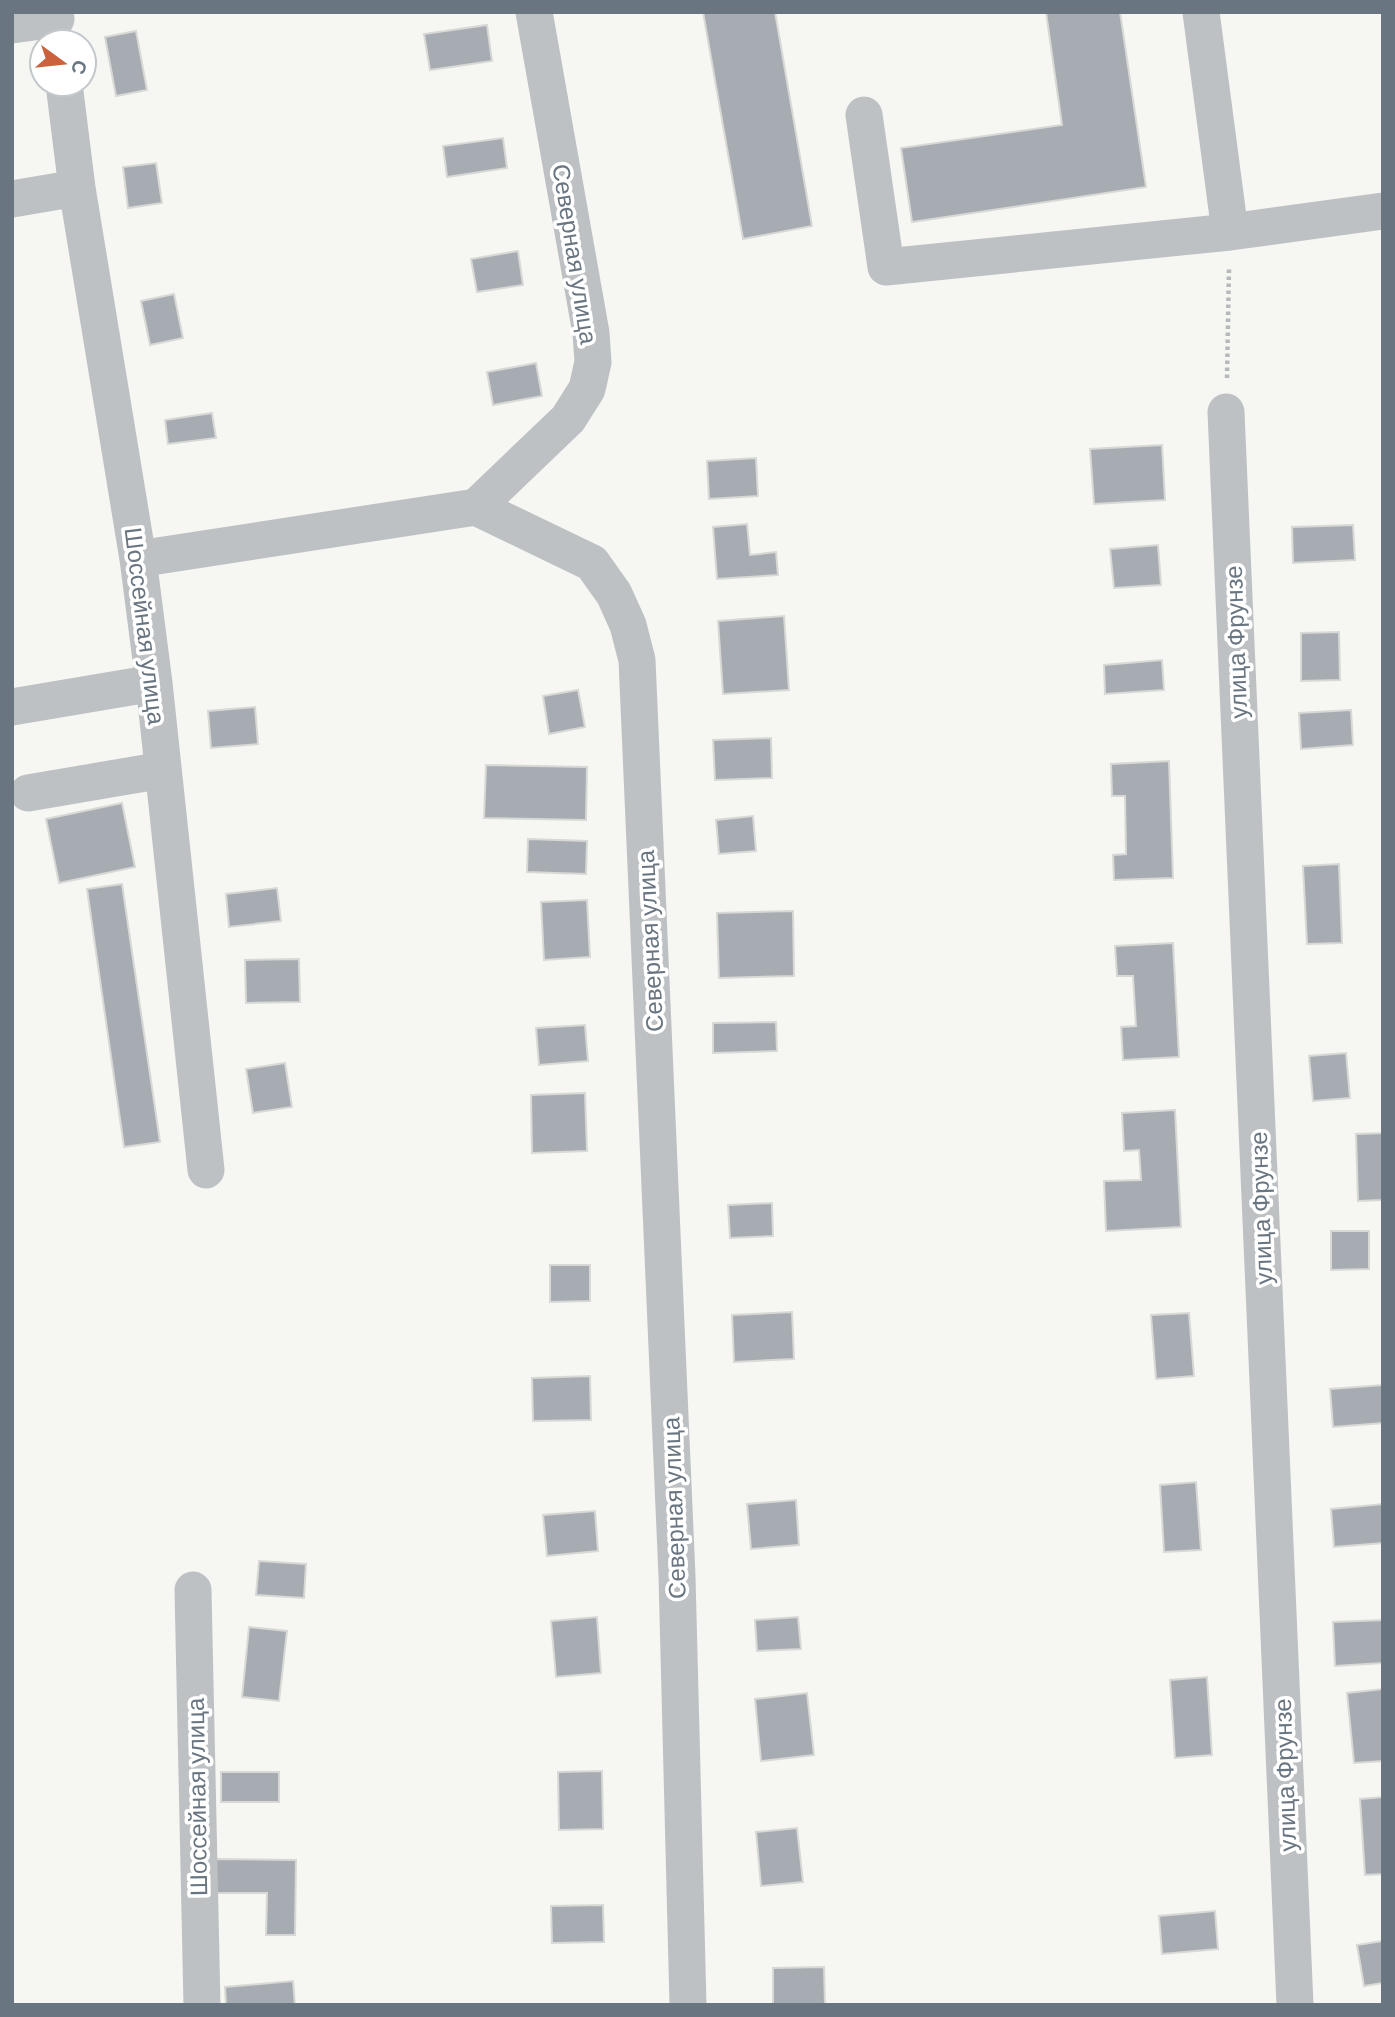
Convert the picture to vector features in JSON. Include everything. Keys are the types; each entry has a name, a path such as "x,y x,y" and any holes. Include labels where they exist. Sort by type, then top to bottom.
{"street":[{"name":"Северная улица","path":"534,12 591,333 593,362 587,389 568,419 476,507 592,563 614,594 628,625 637,660 677,1576 688,2005"},
{"path":"1201,12 1230,232"},
{"path":"12,25 57,24"},
{"name":"Шоссейная улица","path":"66,98 77,188 138,559 154,683 206,1170"},
{"path":"864,115 886,267 1230,232 1383,211"},
{"path":"12,199 77,188"},
{"name":"улица Фрунзе","path":"1226,412 1295,2005"},
{"path":"138,559 476,507"},
{"path":"12,706 154,683"},
{"path":"28,793 163,770"},
{"name":"Шоссейная улица","path":"193,1590 202,2005"}],"path":[{"path":"1226,412 1230,232"}],"building":[{"path":"703,12 775,12 812,226 743,239"},
{"path":"1046,12 1120,12 1146,187 912,222 901,148 1062,125"},
{"path":"487,25 492,61 430,70 424,34"},
{"path":"136,31 147,90 116,96 105,37"},
{"path":"503,138 507,168 447,177 443,146"},
{"path":"156,163 162,203 128,208 123,167"},
{"path":"518,251 523,285 477,292 471,259"},
{"path":"174,294 183,338 150,345 141,301"},
{"path":"536,363 542,396 493,405 487,372"},
{"path":"212,413 216,438 168,444 165,420"},
{"path":"1162,445 1165,500 1094,504 1090,449"},
{"path":"756,458 758,496 709,499 707,461"},
{"path":"747,524 750,555 776,552 778,575 717,579 713,527"},
{"path":"1353,525 1355,560 1293,563 1292,527"},
{"path":"1158,545 1161,585 1114,588 1110,549"},
{"path":"784,616 789,690 723,694 718,621"},
{"path":"1339,632 1340,680 1301,681 1301,633"},
{"path":"1162,660 1164,690 1105,694 1104,665"},
{"path":"578,690 585,727 549,734 543,696"},
{"path":"255,707 258,744 211,748 208,711"},
{"path":"1351,710 1353,745 1301,749 1299,713"},
{"path":"771,738 772,778 715,780 713,740"},
{"path":"1169,761 1173,878 1114,880 1113,855 1126,854 1125,796 1112,796 1111,764"},
{"path":"486,765 587,767 586,820 484,818"},
{"path":"122,803 135,867 59,883 46,819"},
{"path":"753,816 756,851 719,854 716,820"},
{"path":"528,839 587,841 586,874 527,872"},
{"path":"1339,864 1342,943 1307,944 1303,866"},
{"path":"122,884 160,1142 124,1147 87,889"},
{"path":"277,888 281,921 229,927 226,894"},
{"path":"587,900 590,957 544,960 541,902"},
{"path":"793,911 794,976 719,978 717,913"},
{"path":"1173,943 1179,1057 1123,1060 1121,1027 1136,1026 1133,976 1117,976 1115,946"},
{"path":"299,959 300,1002 246,1003 245,960"},
{"path":"776,1022 777,1051 713,1053 713,1023"},
{"path":"585,1025 588,1061 539,1065 536,1028"},
{"path":"1346,1053 1350,1098 1313,1101 1309,1056"},
{"path":"285,1063 292,1107 253,1113 246,1069"},
{"path":"585,1093 587,1151 532,1153 531,1095"},
{"path":"1175,1110 1181,1227 1106,1231 1104,1181 1141,1180 1139,1150 1124,1151 1122,1113"},
{"path":"1383,1133 1383,1200 1358,1201 1356,1134"},
{"path":"772,1203 773,1236 730,1238 728,1205"},
{"path":"1331,1231 1369,1231 1369,1269 1331,1270"},
{"path":"550,1265 590,1265 590,1301 550,1302"},
{"path":"792,1312 794,1359 734,1362 732,1315"},
{"path":"1189,1313 1194,1376 1156,1379 1151,1315"},
{"path":"590,1376 591,1420 533,1421 532,1378"},
{"path":"1383,1385 1383,1423 1333,1427 1330,1389"},
{"path":"1196,1482 1201,1550 1164,1552 1160,1485"},
{"path":"796,1500 799,1545 751,1549 747,1504"},
{"path":"1383,1504 1383,1543 1334,1547 1331,1509"},
{"path":"595,1511 598,1551 547,1556 543,1515"},
{"path":"259,1561 306,1564 304,1598 256,1595"},
{"path":"597,1617 601,1673 556,1677 551,1621"},
{"path":"798,1617 801,1649 757,1651 755,1620"},
{"path":"1383,1620 1383,1663 1335,1666 1333,1622"},
{"path":"249,1627 287,1631 279,1701 242,1697"},
{"path":"1207,1677 1212,1755 1175,1758 1170,1680"},
{"path":"1383,1689 1383,1761 1354,1763 1347,1693"},
{"path":"807,1693 814,1755 761,1761 755,1699"},
{"path":"602,1771 603,1829 559,1830 558,1772"},
{"path":"221,1772 279,1772 279,1802 221,1802"},
{"path":"1383,1797 1383,1874 1365,1875 1360,1799"},
{"path":"797,1828 803,1882 761,1886 756,1832"},
{"path":"213,1859 296,1860 295,1935 266,1935 267,1893 213,1893"},
{"path":"603,1905 604,1942 552,1943 551,1906"},
{"path":"1215,1911 1218,1949 1162,1954 1159,1916"},
{"path":"1383,1941 1383,1983 1364,1986 1357,1945"},
{"path":"824,1967 825,2005 773,2005 773,1968"},
{"path":"293,1981 295,2005 226,2005 225,1987"}]}
